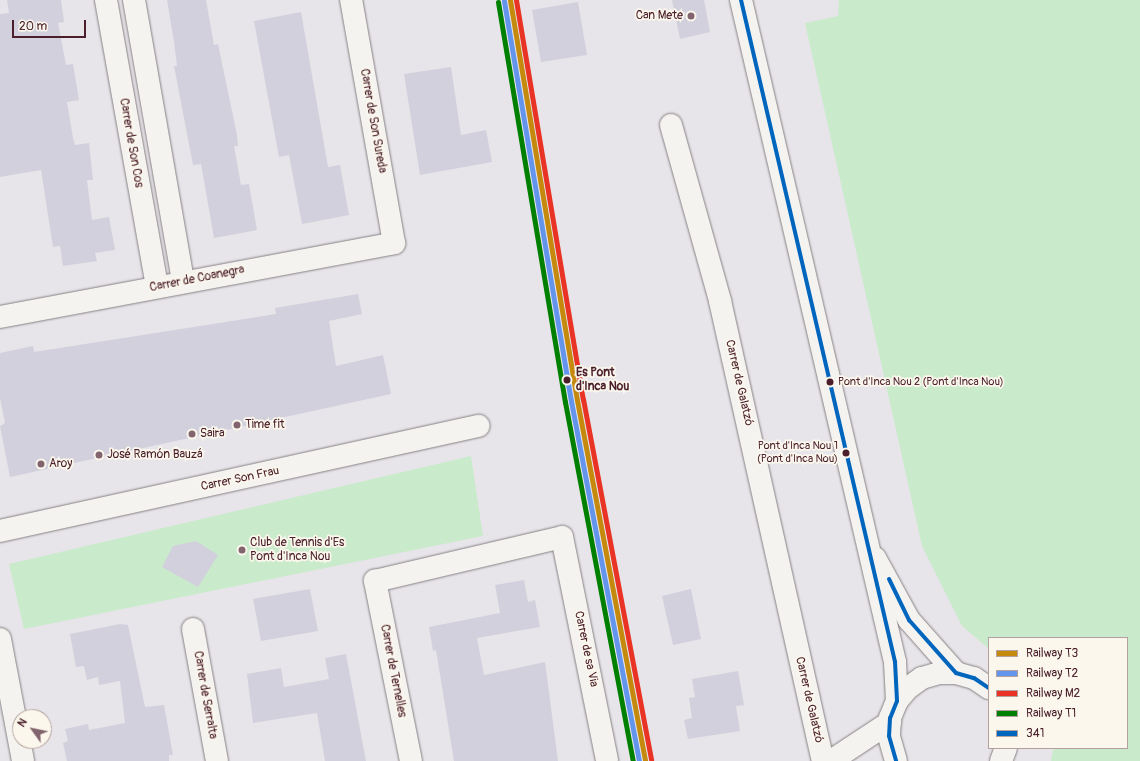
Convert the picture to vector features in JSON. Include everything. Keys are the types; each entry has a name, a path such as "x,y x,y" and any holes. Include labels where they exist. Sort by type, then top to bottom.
{"street":[{"name":"Carrer de Son Cos","path":"106,0 157,286"},
{"path":"134,0 184,281"},
{"name":"Carrer de Son Sureda","path":"351,0 394,242"},
{"path":"741,0 895,662 897,701 890,722 888,736 896,761"},
{"name":"Carrer de Galatzó","path":"671,125 720,301 823,761"},
{"name":"Carrer de Coanegra","path":"0,317 394,242"},
{"name":"Carrer Son Frau","path":"0,531 479,426"},
{"name":"Carrer de sa Via","path":"375,581 562,537 608,761"},
{"path":"869,549 892,584 909,620 956,673"},
{"name":"Carrer de Ternelles","path":"375,581 411,761"},
{"name":"Carrer de Serralta","path":"193,629 218,761"},
{"path":"0,639 23,761"},
{"path":"897,701 922,678 939,673 956,673 974,678 988,687"},
{"path":"831,761 890,722"},
{"path":"1001,761 1006,749"}],"green space":[{"path":"839,0 1140,0 1140,761 1051,761 1053,749 1128,749 1128,637 988,637 988,648 962,626 922,546 805,23 838,16"},
{"name":"Club de Tennis d'Es Pont d'Inca Nou","path":"471,456 483,536 24,629 9,564"}],"building":[{"path":"7,0 61,0 64,22 58,23 66,65 73,64 79,100 67,102 73,138 75,145 89,143 93,180 87,180 92,220 109,217 115,250 95,253 97,261 63,266 60,246 53,247 41,170 0,177 0,14 9,13"},
{"path":"167,0 206,0 214,45 218,44 237,135 238,146 234,146 241,185 249,184 257,230 214,238 201,164 193,165 174,66 177,66"},
{"name":"Can Mete","path":"672,0 704,0 710,32 680,39"},
{"path":"578,2 587,55 541,62 532,10"},
{"path":"301,12 328,167 340,165 349,215 302,224 289,155 279,157 254,21"},
{"path":"451,67 461,135 486,130 492,162 420,175 404,74"},
{"path":"358,294 362,314 329,321 336,366 383,355 391,394 10,477 0,426 5,423 0,398 0,353 33,346 34,352 276,314 275,308"},
{"path":"196,541 218,555 198,587 162,567 173,546"},
{"path":"524,580 528,602 535,600 540,627 477,638 484,675 545,662 558,761 454,761 436,650 433,651 429,627 500,613 495,585"},
{"path":"310,589 318,631 261,641 253,599"},
{"path":"691,589 701,639 673,645 662,596"},
{"path":"120,624 128,625 145,707 164,705 173,755 169,755 169,761 67,761 63,743 68,741 65,729 88,724 89,730 125,723 120,681 99,685 98,677 87,680 84,666 76,667 70,634"},
{"path":"346,654 366,761 325,761 317,713 253,723 247,674 281,668 284,687 329,679 325,658"},
{"path":"738,671 744,705 736,706 740,731 688,739 684,720 692,718 689,698 695,697 692,679"}],"rail line":[{"name":"T3","path":"510,0 577,400 645,761"},
{"name":"M2","path":"516,0 583,399 651,760"},
{"name":"T2","path":"504,1 571,401 639,761"},
{"name":"T1","path":"498,2 565,402 633,761"}],"transit line":[{"name":"341","path":"741,0 895,662 897,701 890,718 889,736 896,761"},
{"name":"341","path":"889,579 909,620 956,673 974,678 988,687"}],"place":[{"name":"Can Mete","path":"691,16"},
{"name":"Es Pont d'Inca Nou","path":"567,380"},
{"name":"Pont d'Inca Nou 2 (Pont d'Inca Nou)","path":"830,382"},
{"name":"Time fit","path":"237,425"},
{"name":"Saira","path":"192,434"},
{"name":"Pont d'Inca Nou 1 (Pont d'Inca Nou)","path":"846,453"},
{"name":"José Ramón Bauzá","path":"99,455"},
{"name":"Aroy","path":"41,464"},
{"name":"Club de Tennis d'Es Pont d'Inca Nou","path":"242,550"}]}
